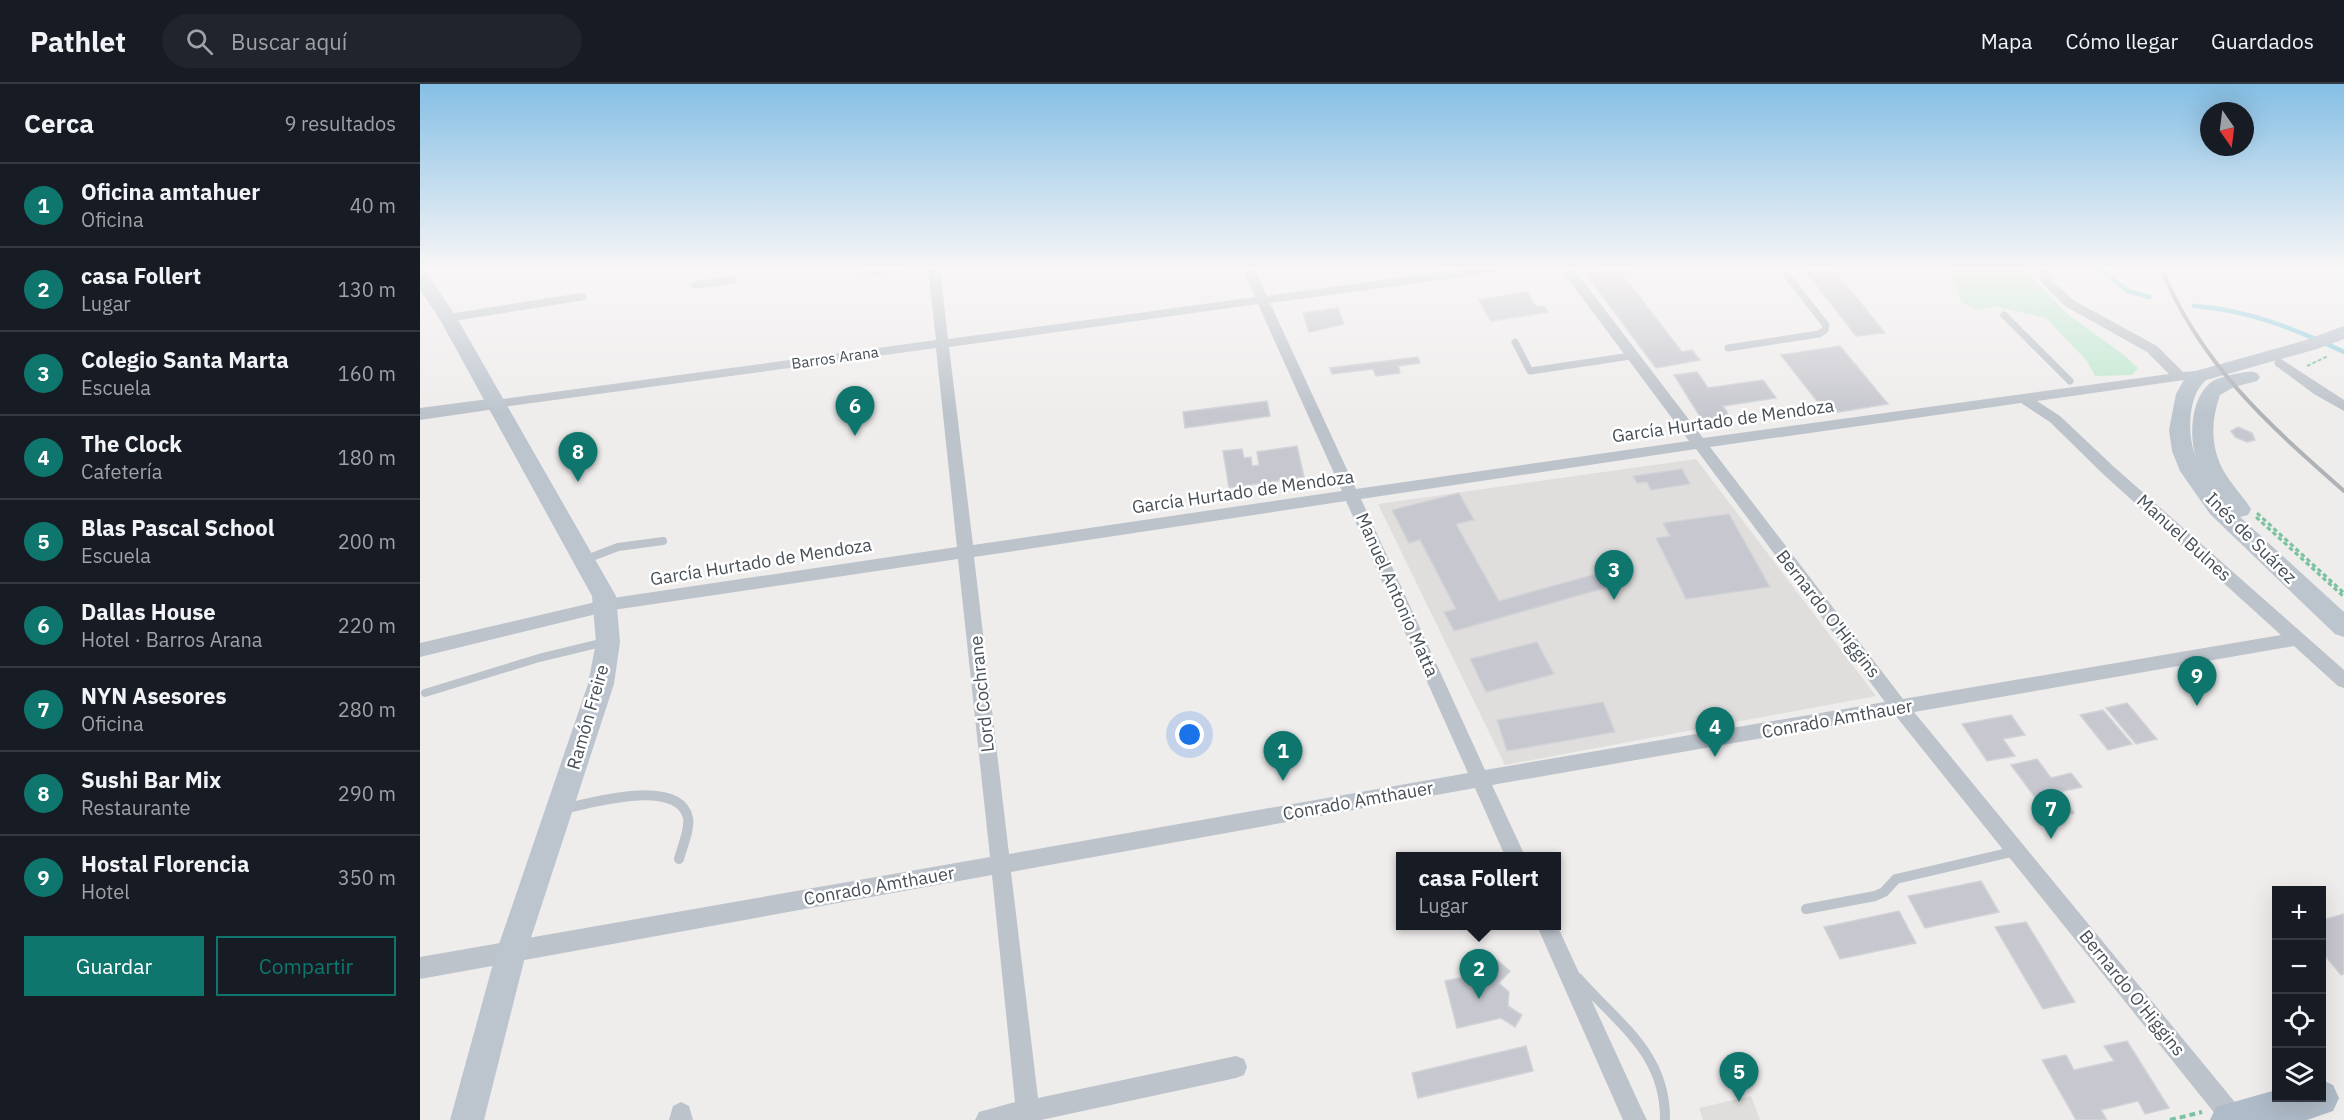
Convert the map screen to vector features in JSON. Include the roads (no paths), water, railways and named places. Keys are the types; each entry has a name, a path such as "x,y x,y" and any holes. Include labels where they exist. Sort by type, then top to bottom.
{"main road":[{"name":"Ramón Freire","path":"448,318 604,596 608,642 601,684 512,953 467,1120"},
{"name":"Inés de Suárez","path":"2329,342 2261,374 2215,389 2210,395 2202,421 2202,444 2212,472 2232,499 2309,584 2344,627"},
{"path":"2205,373 2329,342"},
{"name":"Inés de Suárez","path":"2205,373 2189,386 2181,413 2180,436 2189,467 2215,505 2309,584 2344,606"},
{"path":"2326,1096 2344,1092"},
{"path":"2233,1120 2302,1102"}],"street":[{"path":"448,318 458,316"},
{"name":"Lord Cochrane","path":"940,316 1028,1116"},
{"name":"Barros Arana","path":"420,414 1144,316"},
{"name":"Manuel Antonio Matta","path":"1270,316 1513,852"},
{"name":"Bernardo O'Higgins","path":"1602,316 1900,708 2233,1120"},
{"path":"2093,316 2152,349 2180,378"},
{"path":"2281,363 2344,406"},
{"path":"2023,398 2205,373"},
{"name":"García Hurtado de Mendoza","path":"420,650 606,605 2023,398 2036,388 2070,381"},
{"name":"Manuel Bulnes","path":"2023,398 2055,419 2344,681"},
{"name":"Conrado Amthauer","path":"420,968 1480,779 2297,639"},
{"path":"1549,930 1635,1120"},
{"path":"987,1120 1028,1116 1236,1067"}],"lane":[{"path":"1728,348 1819,334 1825,330 1826,325 1819,316"},
{"path":"2005,316 2070,381"},
{"path":"1515,342 1530,371 1631,356"},
{"path":"584,560 618,547 663,541"},
{"path":"425,693 539,658 608,642"},
{"path":"560,809 638,794 668,796 677,800 684,807 688,818 679,859"},
{"path":"1806,909 1875,896 1884,892 1896,879 2016,850"},
{"path":"1558,951 1584,985 1625,1026 1649,1059 1664,1093 1665,1120"}],"waterway":[{"path":"2254,316 2344,352"}],"railway":[{"path":"2185,316 2216,363 2239,390 2263,416 2344,491"}],"place":[{"name":"Dallas House","path":"855,436"},
{"name":"Sushi Bar Mix","path":"578,482"},
{"name":"Colegio Santa Marta","path":"1614,600"},
{"name":"Hostal Florencia","path":"2197,706"},
{"name":"The Clock","path":"1715,757"},
{"name":"Oficina amtahuer","path":"1283,781"},
{"name":"NYN Asesores","path":"2051,839"},
{"name":"casa Follert","path":"1479,999"},
{"name":"Blas Pascal School","path":"1739,1102"}]}
